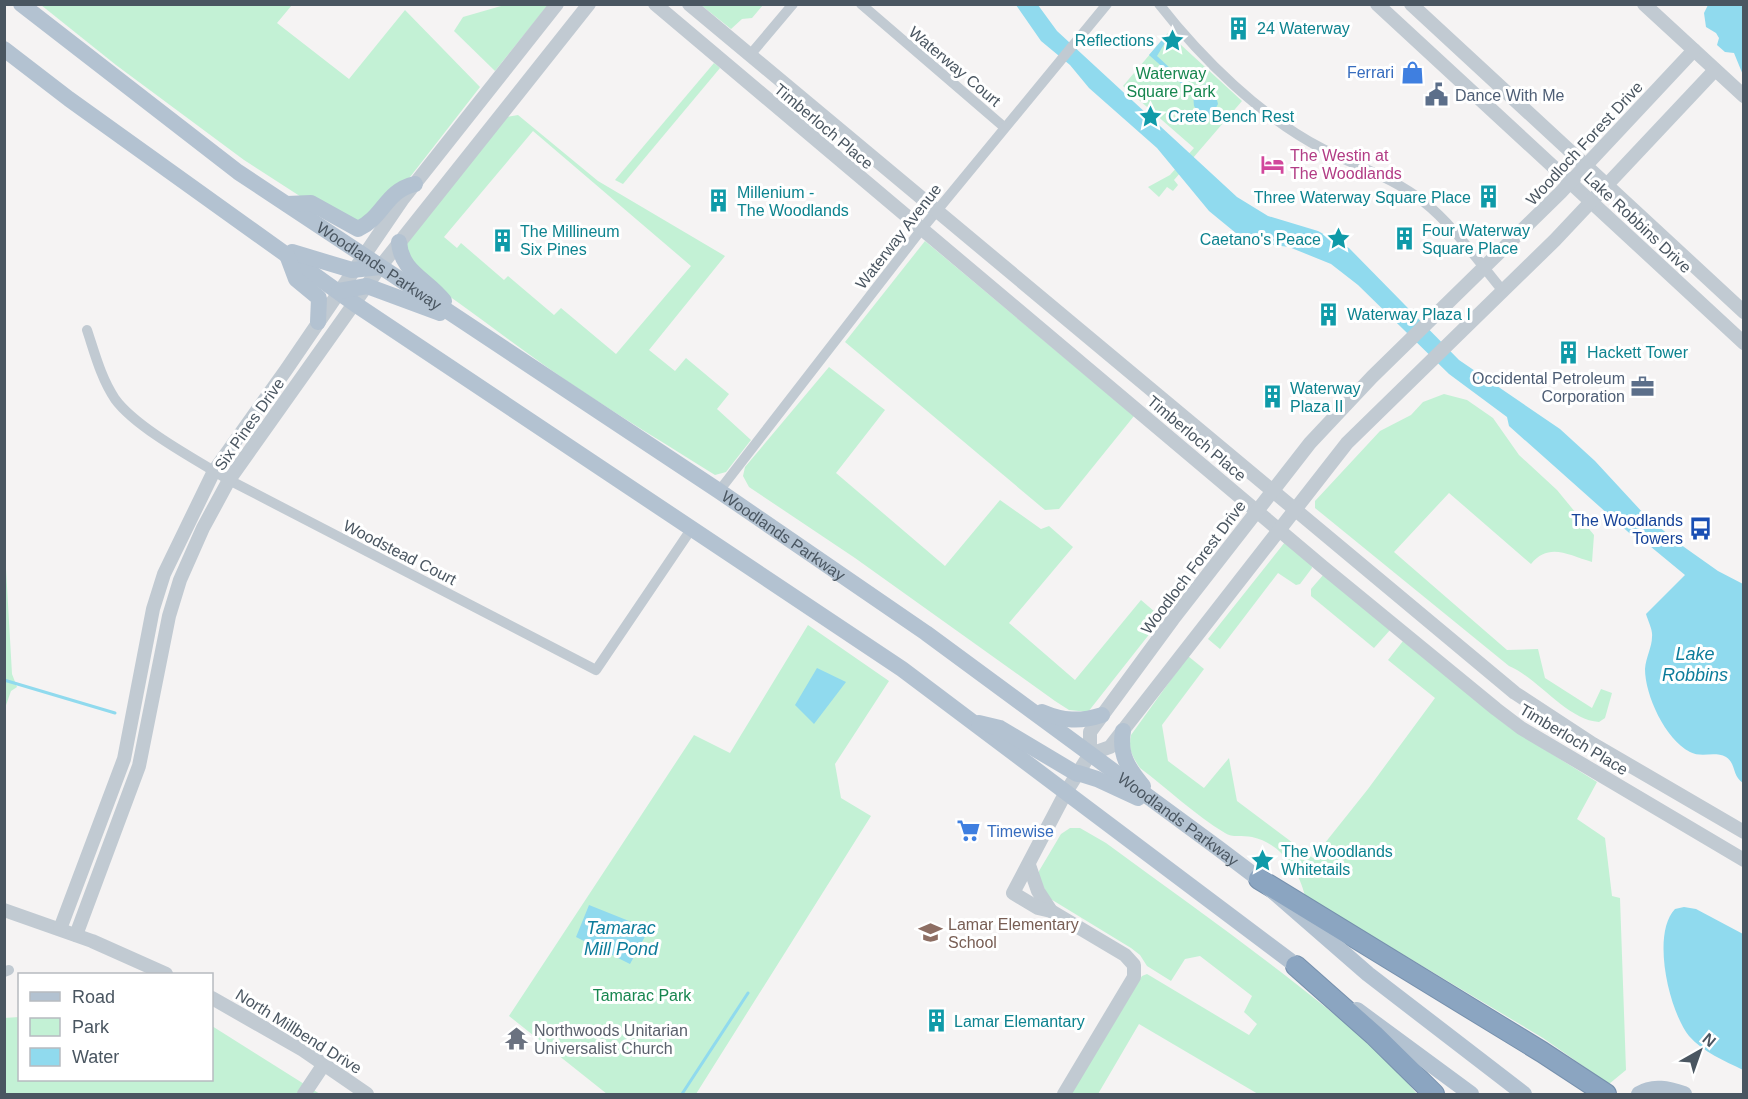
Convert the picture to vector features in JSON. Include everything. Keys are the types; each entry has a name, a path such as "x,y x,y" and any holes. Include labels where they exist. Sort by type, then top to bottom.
{"highway":[{"path":"1259,879 1525,1042 1606,1095"},
{"path":"1296,966 1374,1035 1434,1095"}],"main road":[{"name":"Woodlands Parkway","path":"21,4 229,165 719,491 926,633 1259,879 1368,974 1524,1095"},
{"path":"4,49 69,99 355,304 902,669 1471,1095"},
{"path":"288,204 311,203 358,229 368,225 401,188 415,184"},
{"path":"399,242 400,256 406,265 436,290 458,318"},
{"path":"272,244 352,270 380,267"},
{"path":"286,255 296,279 319,298 318,322"},
{"path":"339,291 367,286 423,308 458,318"},
{"path":"1023,704 1063,719 1086,720 1102,715"},
{"path":"972,721 1000,728 1077,774 1161,807"},
{"path":"1123,731 1120,747 1126,764 1161,807"},
{"path":"1639,1095 1645,1091 1663,1089 1684,1095"}],"street":[{"name":"Six Pines Drive","path":"60,928 116,784 129,738 153,609 171,558 214,471 352,270 415,184 557,4"},
{"name":"Six Pines Drive","path":"76,935 132,788 145,744 169,616 177,589 203,528 229,480 380,267 509,101 589,4"},
{"name":"Timberloch Place","path":"655,4 1278,529 1521,728 1743,860"},
{"name":"Timberloch Place","path":"689,4 1515,693 1743,832"},
{"path":"750,55 793,4"},
{"name":"Waterway Court","path":"861,4 1004,127"},
{"name":"Waterway Avenue","path":"719,491 921,230 1107,4"},
{"path":"1159,4 1214,66 1281,122 1321,148 1365,168 1424,201 1503,291"},
{"name":"Lake Robbins Drive","path":"1377,4 1743,343"},
{"name":"Lake Robbins Drive","path":"1411,4 1743,312"},
{"path":"1644,4 1743,96"},
{"name":"Woodloch Forest Drive","path":"1051,911 1038,908 1013,893 1066,792 1090,754 1090,732 1102,715 1257,510 1317,436 1400,350 1571,183 1694,50"},
{"name":"Woodloch Forest Drive","path":"1090,754 1110,747 1347,443 1591,202 1715,70"},
{"path":"492,86 509,101"},
{"path":"1675,279 1692,265"},
{"name":"Woodstead Court","path":"87,330 101,374 125,411 214,471 596,670 692,528"},
{"path":"1445,666 1460,648"},
{"path":"116,784 132,788"},
{"path":"1029,865 1038,891 1051,911 1125,955 1135,971 1064,1095"},
{"path":"4,910 60,928 162,973"},
{"name":"North Millbend Drive","path":"213,999 324,1064 367,1095"},
{"path":"304,1095 324,1064"}],"green space":[{"path":"508,4 548,5 495,71 454,31 463,17"},
{"path":"41,5 292,5 277,23 349,79 405,10 480,87 372,226 340,222 244,160 116,65"},
{"path":"701,5 763,5 752,18 742,19 731,29"},
{"name":"Waterway Square Park","path":"1168,33 1242,101 1174,180 1178,185 1173,191 1167,187 1159,197 1148,187 1170,175 1194,148 1123,86"},
{"path":"714,63 720,68 623,184 615,180"},
{"path":"518,115 598,181 725,256 649,350 675,371 686,358 729,394 717,409 751,440 726,472 715,475 616,413 567,381 407,267 404,246 507,117","holes":["533,131 691,266 616,354 561,308 554,315 508,276 504,280 461,243 457,248 444,237"]},
{"path":"925,241 1134,416 1059,509 1045,510 845,342"},
{"path":"829,367 885,410 836,473 945,566 1000,500 1041,529 1049,526 1073,547 1009,623 1075,680 1141,600 1162,618 1088,712 1069,710 1055,701 855,558 749,487 743,476 745,467"},
{"path":"1444,394 1467,400 1493,418 1519,455 1557,490 1594,535 1592,562 1552,552 1538,557 1531,564 1449,493 1394,552 1507,650 1538,649 1545,678 1592,708 1601,689 1612,693 1605,718 1599,722 1587,720 1564,707 1531,680 1509,666 1315,508 1315,501 1380,431 1411,415 1423,402"},
{"path":"4,534 12,674 17,687 11,691 5,708"},
{"path":"1285,542 1311,563 1312,568 1300,584 1296,585 1278,573 1220,649 1208,639"},
{"path":"1324,574 1390,630 1374,648 1311,596 1311,589"},
{"name":"Tamarac Park","path":"808,625 889,681 835,764 841,798 871,816 696,1094 607,1094 509,1016 694,735 730,753"},
{"path":"1403,641 1510,728 1597,782 1577,819 1605,838 1612,896 1620,898 1626,1070 1609,1084 1543,1038 1305,896 1293,867 1279,851 1262,840 1249,836 1231,835 1214,826 1140,768 1133,756 1130,748 1131,735 1188,656 1204,669 1162,725 1168,761 1204,788 1229,758 1237,801 1313,858 1368,789 1435,698 1388,660"},
{"path":"1070,828 1080,828 1106,843 1276,968 1362,1037 1417,1094 1258,1094 1139,1024 1098,1094 1071,1094 1142,976 1147,974 1249,1035 1257,1024 1244,1012 1252,996 1200,956 1185,959 1171,981 1147,966 1140,955 1131,948 1049,898 1039,878 1039,871 1061,834"},
{"path":"18,1017 18,1081 213,1081 213,1027 320,1094 5,1094 4,1018"}],"water":[{"name":"Lake Robbins","path":"1016,5 1038,5 1057,31 1237,197 1268,216 1318,231 1349,248 1459,360 1560,429 1595,461 1644,514 1677,542 1718,571 1743,584 1743,783 1726,757 1694,754 1681,746 1672,737 1658,715 1649,691 1645,669 1652,634 1646,614 1685,575 1639,537 1636,539 1509,426 1507,417 1449,374 1358,285 1331,264 1289,247 1252,242 1237,234 1209,211 1157,148 1089,88 1070,65 1041,41"},
{"path":"1708,5 1743,5 1743,75 1734,53 1725,52 1717,45 1719,38 1716,33 1706,27 1704,13"},
{"path":"1167,34 1169,36 1157,56 1199,95 1206,83 1214,88 1218,104 1212,115 1200,114 1194,106 1193,94 1149,55"},
{"path":"817,668 846,682 814,724 795,705"},
{"name":"Tamarac Mill Pond","path":"589,905 649,929 630,964 576,937"},
{"path":"1684,907 1696,909 1743,934 1743,1070 1714,1056 1695,1042 1689,1036 1675,1009 1666,972 1664,936 1668,921 1675,909"}],"waterway":[{"path":"4,680 115,713"},
{"path":"682,1094 748,993"}],"place":[{"name":"24 Waterway","path":"1239,28"},
{"name":"Reflections","path":"1172,40"},
{"name":"Ferrari","path":"1412,72"},
{"name":"Dance With Me","path":"1437,95"},
{"name":"Crete Bench Rest","path":"1150,116"},
{"name":"The Westin at The Woodlands","path":"1272,164"},
{"name":"Three Waterway Square Place","path":"1489,197"},
{"name":"Millenium - The Woodlands","path":"719,201"},
{"name":"Caetano's Peace","path":"1339,239"},
{"name":"Four Waterway Square Place","path":"1404,239"},
{"name":"The Millineum Six Pines","path":"502,240"},
{"name":"Waterway Plaza I","path":"1329,314"},
{"name":"Hackett Tower","path":"1569,352"},
{"name":"Occidental Petroleum Corporation","path":"1643,387"},
{"name":"Waterway Plaza II","path":"1272,397"},
{"name":"The Woodlands Towers","path":"1701,529"},
{"name":"Timewise","path":"969,831"},
{"name":"The Woodlands Whitetails","path":"1263,860"},
{"name":"Lamar Elementary School","path":"930,933"},
{"name":"Lamar Elemantary","path":"936,1021"},
{"name":"Northwoods Unitarian Universalist Church","path":"516,1039"}]}
